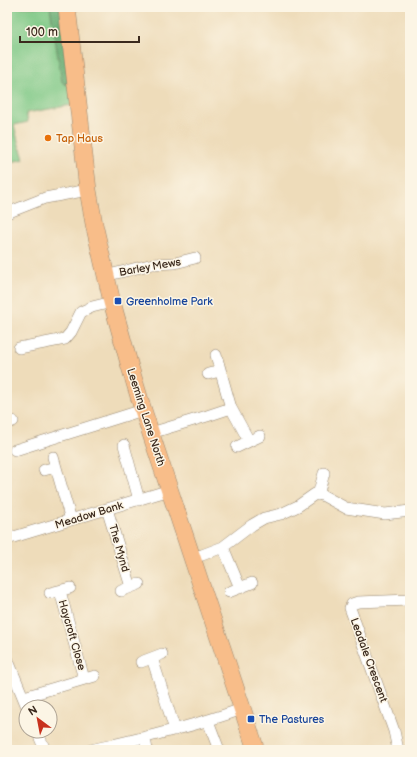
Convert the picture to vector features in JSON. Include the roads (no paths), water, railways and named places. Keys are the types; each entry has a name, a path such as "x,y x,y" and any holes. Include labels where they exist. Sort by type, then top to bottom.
{"highway":[{"name":"Leeming Lane North","path":"67,7 88,190 105,276 143,410 256,750"}],"street":[{"path":"7,213 45,198 88,190"},
{"name":"Barley Mews","path":"105,276 153,264 176,263 195,258"},
{"path":"26,350 65,339 71,332 81,312 92,307 112,302"},
{"path":"216,355 231,408 248,441"},
{"path":"208,374 220,371"},
{"path":"151,433 231,408"},
{"path":"15,450 143,410"},
{"path":"237,447 260,436"},
{"path":"124,444 139,500"},
{"path":"44,470 54,462 71,520"},
{"path":"318,495 324,473"},
{"name":"Meadow Bank","path":"7,539 170,490"},
{"path":"192,557 223,547 264,518 281,514 298,506 315,494 352,510 385,514 410,511"},
{"name":"The Mynd","path":"107,509 130,587"},
{"path":"223,547 234,590 252,583"},
{"name":"Haycroft Close","path":"34,699 89,677 60,591"},
{"name":"Leadale Crescent","path":"398,750 394,731 350,608 352,604 358,602 410,600"},
{"path":"141,662 157,656 175,730"},
{"path":"7,658 12,674 24,699"},
{"path":"91,750 175,730 208,721 242,709"},
{"path":"208,721 219,750"},
{"path":"145,738 147,750"},
{"path":"40,739 45,750"}],"place":[{"name":"Tap Haus","path":"48,138"},
{"name":"Greenholme Park","path":"118,301"},
{"name":"The Pastures","path":"251,719"}]}
